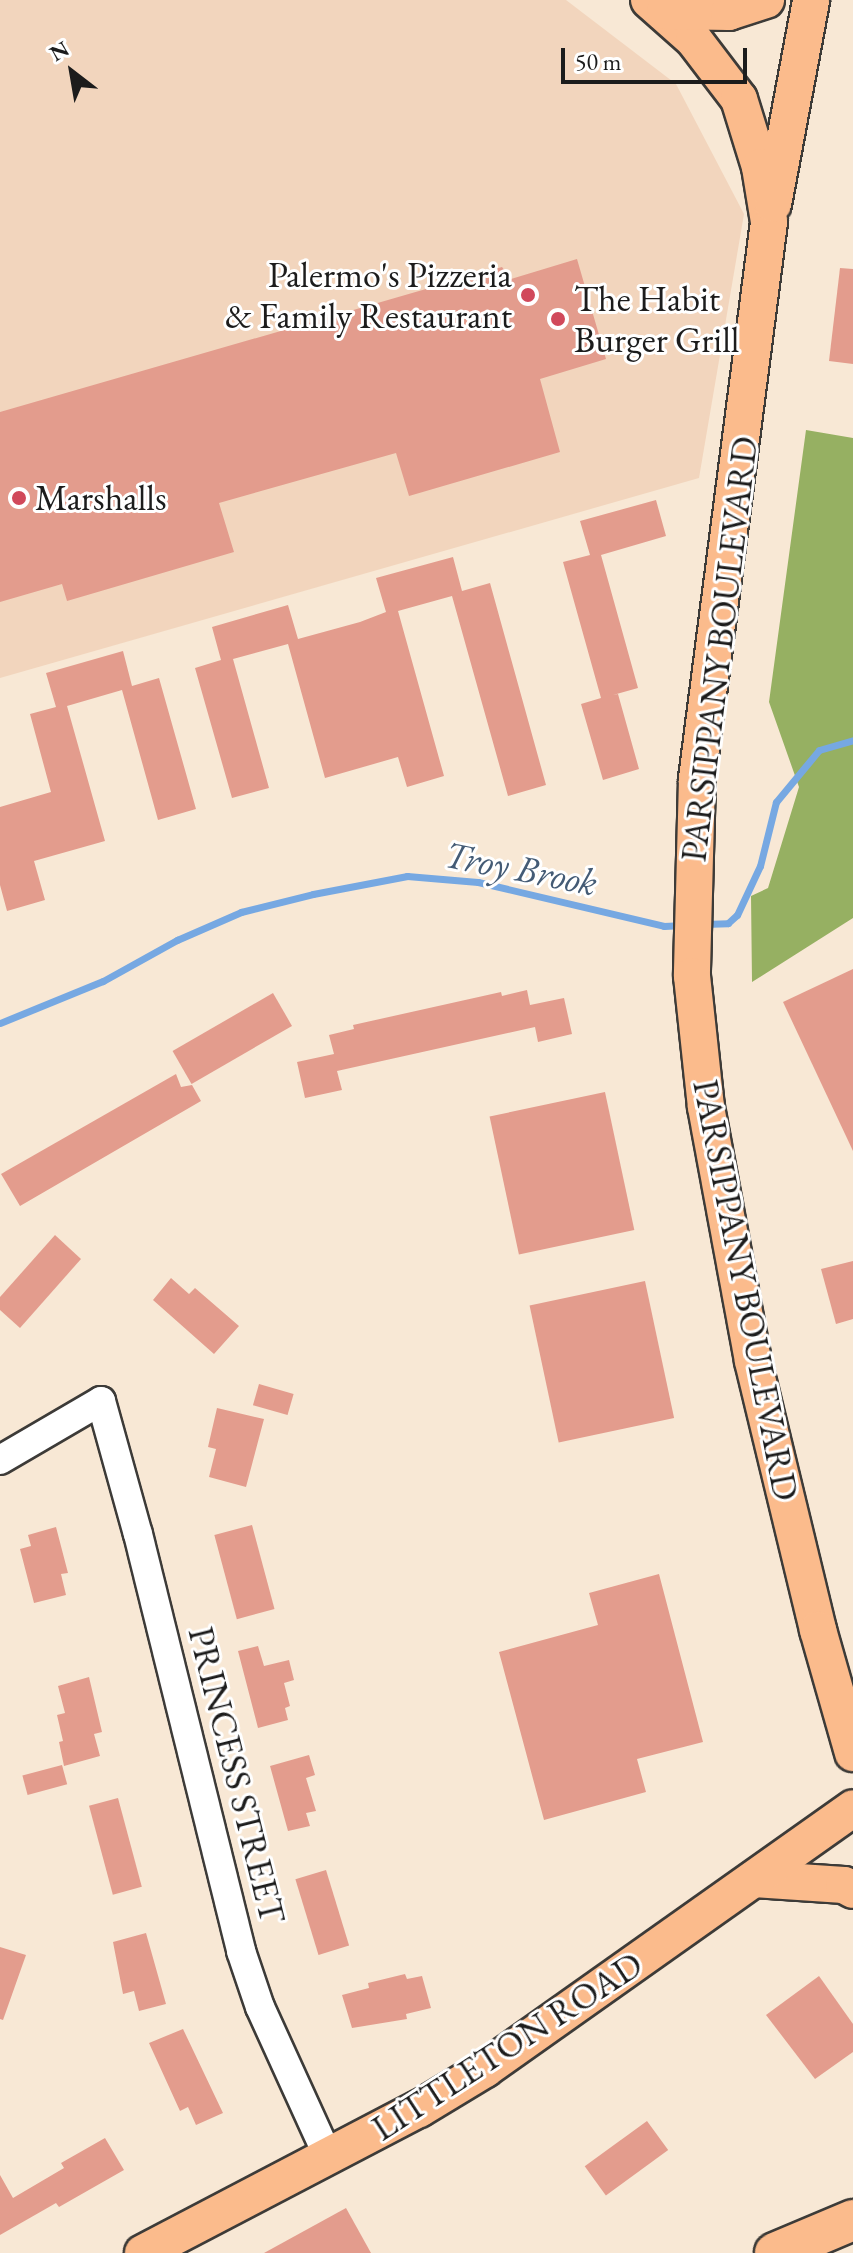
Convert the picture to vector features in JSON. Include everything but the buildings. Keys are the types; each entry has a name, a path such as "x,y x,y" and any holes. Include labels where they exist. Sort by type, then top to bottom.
{"highway":[{"path":"775,2253 853,2220"}],"main road":[{"path":"657,6 729,12 766,0"},
{"path":"769,222 811,0"},
{"name":"PARSIPPANY BOULEVARD","path":"657,6 694,40 739,99 760,167 769,222 697,779 690,950 706,1107 753,1361 818,1630 853,1753"},
{"name":"LITTLETON ROAD","path":"143,2253 419,2109 485,2069 853,1808"},
{"path":"754,1879 844,1885 853,1890"}],"street":[{"name":"PRINCESS STREET","path":"0,1460 101,1401 138,1534 241,1951 260,2007 328,2156"}],"shaded area":[{"path":"0,0 566,0 676,84 744,214 699,478 0,678"}],"green space":[{"path":"806,430 853,438 853,918 752,982 751,896 768,888 799,787 769,702"}],"waterway":[{"name":"Troy Brook","path":"704,924 728,923 737,915 760,866 776,802 819,750 853,740"},
{"name":"Troy Brook","path":"0,1023 103,981 177,940 241,912 407,876 478,882 664,926 684,925"}],"place":[{"name":"Palermo's Pizzeria & Family Restaurant","path":"528,295"},
{"name":"The Habit Burger Grill","path":"558,319"},
{"name":"Marshalls","path":"19,498"}]}
